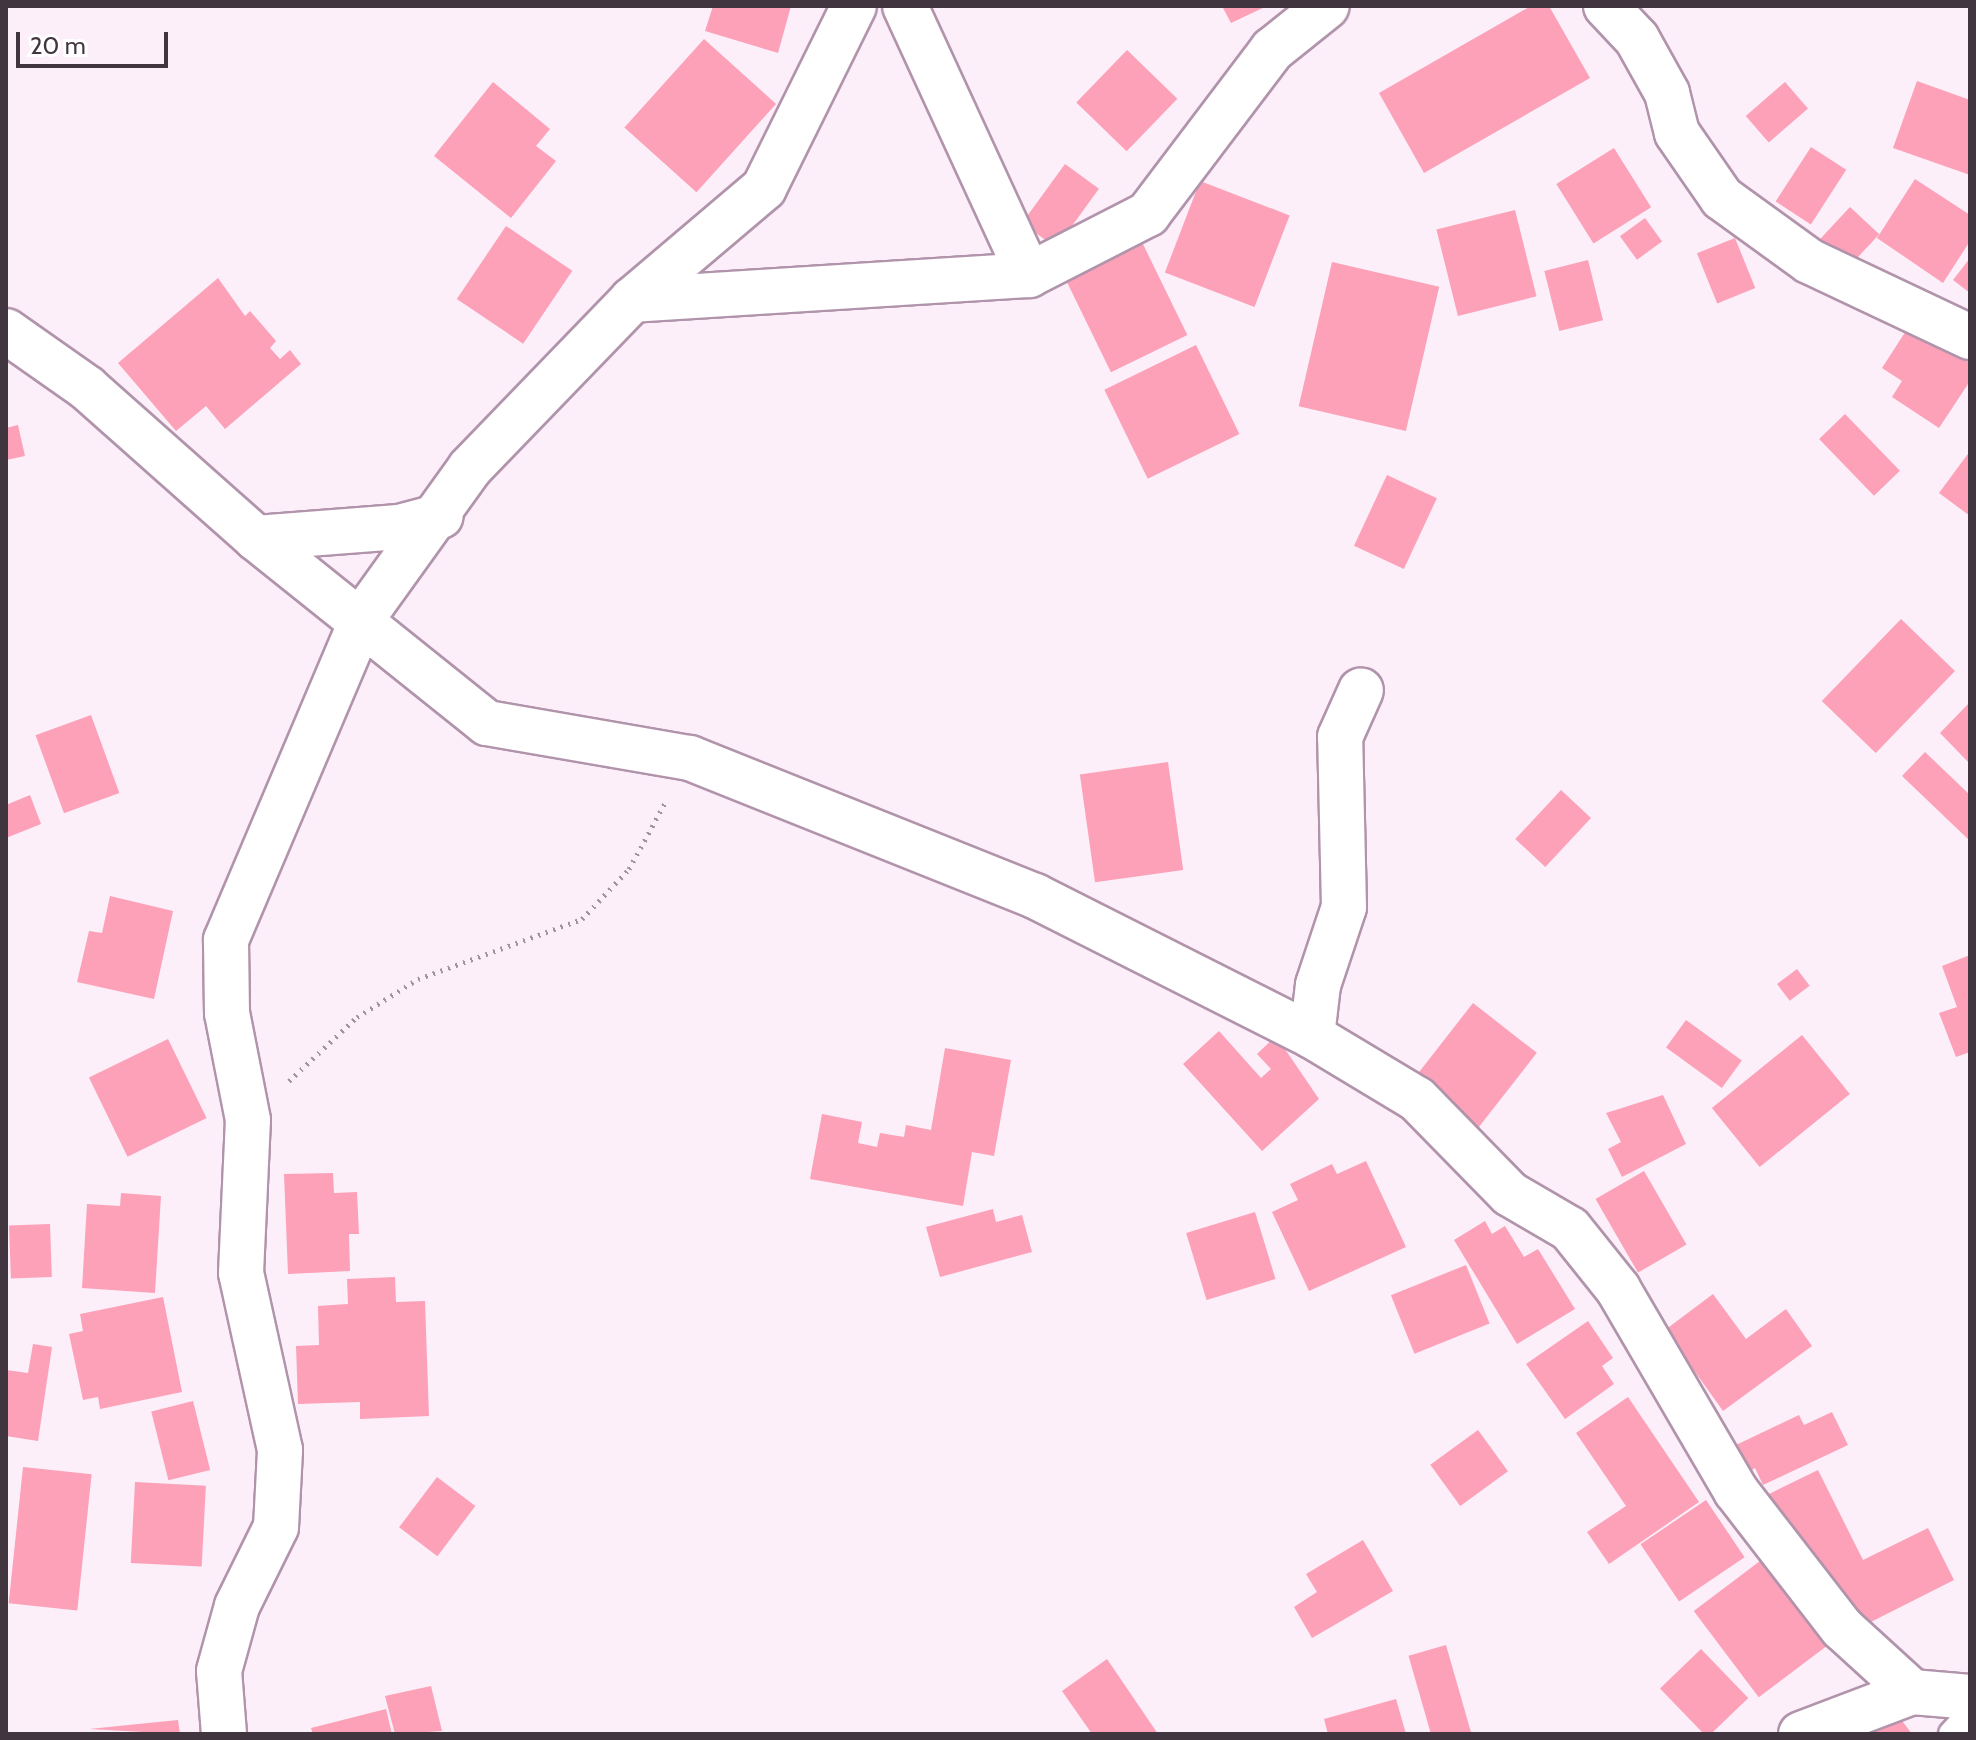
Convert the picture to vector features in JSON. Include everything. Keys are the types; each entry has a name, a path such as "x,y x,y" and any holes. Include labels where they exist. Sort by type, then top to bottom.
{"street":[{"path":"224,1734 219,1671 237,1606 276,1527 280,1450 241,1273 248,1120 227,1013 226,940 363,617 441,516 470,468 632,300 764,188 854,6"},
{"path":"905,6 1029,275"},
{"path":"632,300 1029,275 1148,214 1272,50 1327,6"},
{"path":"1606,6 1637,39 1667,93 1677,133 1722,198 1809,261 1970,337"},
{"path":"6,331 87,388 256,538 363,617 487,723 690,758 1035,896 1312,1036 1417,1099 1510,1194 1570,1229 1618,1289 1736,1491 1842,1628 1912,1692"},
{"path":"256,538 399,527 441,516"},
{"path":"1312,1036 1318,985 1344,907 1340,737 1361,690"},
{"path":"1801,1734 1912,1692 1970,1697"}],"lane":[{"path":"1952,1734 1970,1715"}],"path":[{"path":"248,1120 357,1017 418,979 582,919 629,869 690,758"}],"building":[{"path":"713,6 791,6 778,53 705,31"},
{"path":"1222,6 1267,6 1231,23"},
{"path":"1531,6 1549,6 1590,78 1424,173 1379,93"},
{"path":"704,39 776,104 696,192 624,127"},
{"path":"1127,50 1177,99 1127,151 1076,103"},
{"path":"1917,81 1970,100 1970,175 1893,148"},
{"path":"493,82 550,129 536,146 556,161 511,218 434,156"},
{"path":"1785,82 1808,108 1769,143 1746,116"},
{"path":"1811,147 1846,170 1811,224 1776,202"},
{"path":"1614,148 1651,207 1593,243 1556,184"},
{"path":"1065,164 1099,189 1056,248 1022,223"},
{"path":"1915,179 1970,215 1970,241 1943,283 1877,238"},
{"path":"1200,181 1290,215 1255,307 1165,272"},
{"path":"1850,207 1879,234 1842,275 1812,247"},
{"path":"1515,210 1537,296 1458,316 1436,230"},
{"path":"1645,218 1662,241 1637,260 1620,236"},
{"path":"506,226 572,271 523,344 457,299"},
{"path":"1140,238 1187,335 1111,372 1064,275"},
{"path":"1735,238 1755,288 1717,303 1697,253"},
{"path":"1970,258 1970,293 1953,280"},
{"path":"1588,260 1603,320 1559,331 1544,271"},
{"path":"1332,262 1439,287 1406,431 1299,406"},
{"path":"218,278 245,316 250,311 276,341 270,348 280,359 290,350 301,364 225,429 206,406 176,431 118,363"},
{"path":"1911,323 1970,363 1970,381 1939,428 1892,397 1902,381 1882,368"},
{"path":"1196,345 1239,434 1148,479 1104,390"},
{"path":"1845,414 1900,471 1874,496 1819,439"},
{"path":"18,425 25,456 6,460 6,428"},
{"path":"1970,451 1970,516 1939,493"},
{"path":"1387,475 1437,498 1404,569 1354,546"},
{"path":"1901,619 1955,671 1876,753 1822,701"},
{"path":"1970,702 1970,764 1940,733"},
{"path":"91,715 119,793 64,813 36,735"},
{"path":"1925,752 1970,795 1970,841 1902,776"},
{"path":"1168,762 1183,870 1095,882 1080,774"},
{"path":"1561,790 1591,818 1545,867 1515,839"},
{"path":"30,795 41,824 6,838 6,805"},
{"path":"110,896 173,911 154,999 77,982 89,931 102,933"},
{"path":"1970,955 1970,1052 1956,1057 1939,1013 1957,1007 1942,966"},
{"path":"1797,969 1810,986 1790,1001 1777,984"},
{"path":"1473,1003 1537,1053 1478,1129 1414,1079"},
{"path":"1686,1020 1742,1061 1722,1088 1666,1048"},
{"path":"1219,1031 1261,1078 1271,1069 1257,1054 1276,1036 1319,1099 1262,1151 1183,1064"},
{"path":"1802,1035 1850,1094 1760,1167 1712,1108"},
{"path":"168,1039 207,1118 127,1157 89,1078"},
{"path":"945,1048 1011,1060 994,1156 972,1152 963,1206 810,1179 822,1114 862,1122 858,1143 877,1147 880,1133 904,1137 906,1125 931,1130"},
{"path":"1663,1095 1686,1144 1622,1177 1608,1149 1621,1142 1606,1113"},
{"path":"1366,1161 1406,1247 1309,1291 1272,1212 1298,1200 1290,1184 1332,1164 1337,1174"},
{"path":"1644,1171 1686,1245 1638,1273 1596,1199"},
{"path":"333,1173 334,1193 357,1192 359,1234 349,1234 350,1271 288,1274 284,1174"},
{"path":"121,1193 161,1196 155,1293 82,1288 87,1204 120,1206"},
{"path":"993,1209 996,1222 1022,1215 1032,1252 940,1277 926,1227"},
{"path":"1255,1212 1275,1279 1207,1300 1186,1233"},
{"path":"1485,1221 1492,1234 1505,1226 1524,1257 1538,1249 1575,1309 1517,1344 1454,1240"},
{"path":"50,1224 52,1277 11,1278 9,1225"},
{"path":"1466,1265 1490,1323 1414,1354 1391,1295"},
{"path":"395,1277 396,1302 425,1301 429,1416 360,1419 360,1402 298,1404 296,1346 319,1345 318,1306 348,1304 347,1279"},
{"path":"1713,1294 1746,1339 1786,1309 1812,1346 1723,1411 1665,1330"},
{"path":"163,1297 182,1392 100,1409 98,1397 83,1400 69,1334 83,1331 80,1314"},
{"path":"1588,1321 1613,1358 1602,1366 1614,1384 1565,1419 1526,1364"},
{"path":"33,1344 52,1347 38,1441 6,1436 6,1370 28,1373"},
{"path":"1628,1397 1699,1502 1609,1564 1587,1532 1626,1506 1576,1433"},
{"path":"193,1401 210,1470 168,1480 151,1411"},
{"path":"1832,1412 1848,1445 1763,1485 1755,1468 1749,1472 1736,1445 1799,1415 1804,1425"},
{"path":"1478,1430 1508,1471 1460,1506 1430,1465"},
{"path":"23,1467 92,1474 77,1610 9,1603"},
{"path":"1818,1470 1863,1560 1928,1528 1954,1580 1859,1628 1839,1587 1827,1593 1811,1581 1769,1494"},
{"path":"437,1477 475,1506 437,1556 399,1527"},
{"path":"135,1482 206,1486 202,1567 131,1563"},
{"path":"1706,1500 1745,1557 1679,1601 1641,1544"},
{"path":"1363,1540 1393,1591 1312,1638 1294,1607 1317,1592 1306,1574"},
{"path":"1764,1558 1829,1644 1759,1697 1694,1611"},
{"path":"1446,1645 1472,1734 1431,1734 1409,1656"},
{"path":"1701,1649 1748,1698 1711,1734 1704,1734 1660,1689"},
{"path":"1107,1659 1158,1734 1092,1734 1062,1691"},
{"path":"431,1686 442,1731 395,1734 385,1696"},
{"path":"1396,1699 1406,1734 1328,1734 1324,1719"},
{"path":"1888,1702 1912,1734 1872,1734 1862,1721"},
{"path":"386,1709 392,1734 313,1734 311,1728"},
{"path":"178,1720 180,1734 89,1729"}]}
